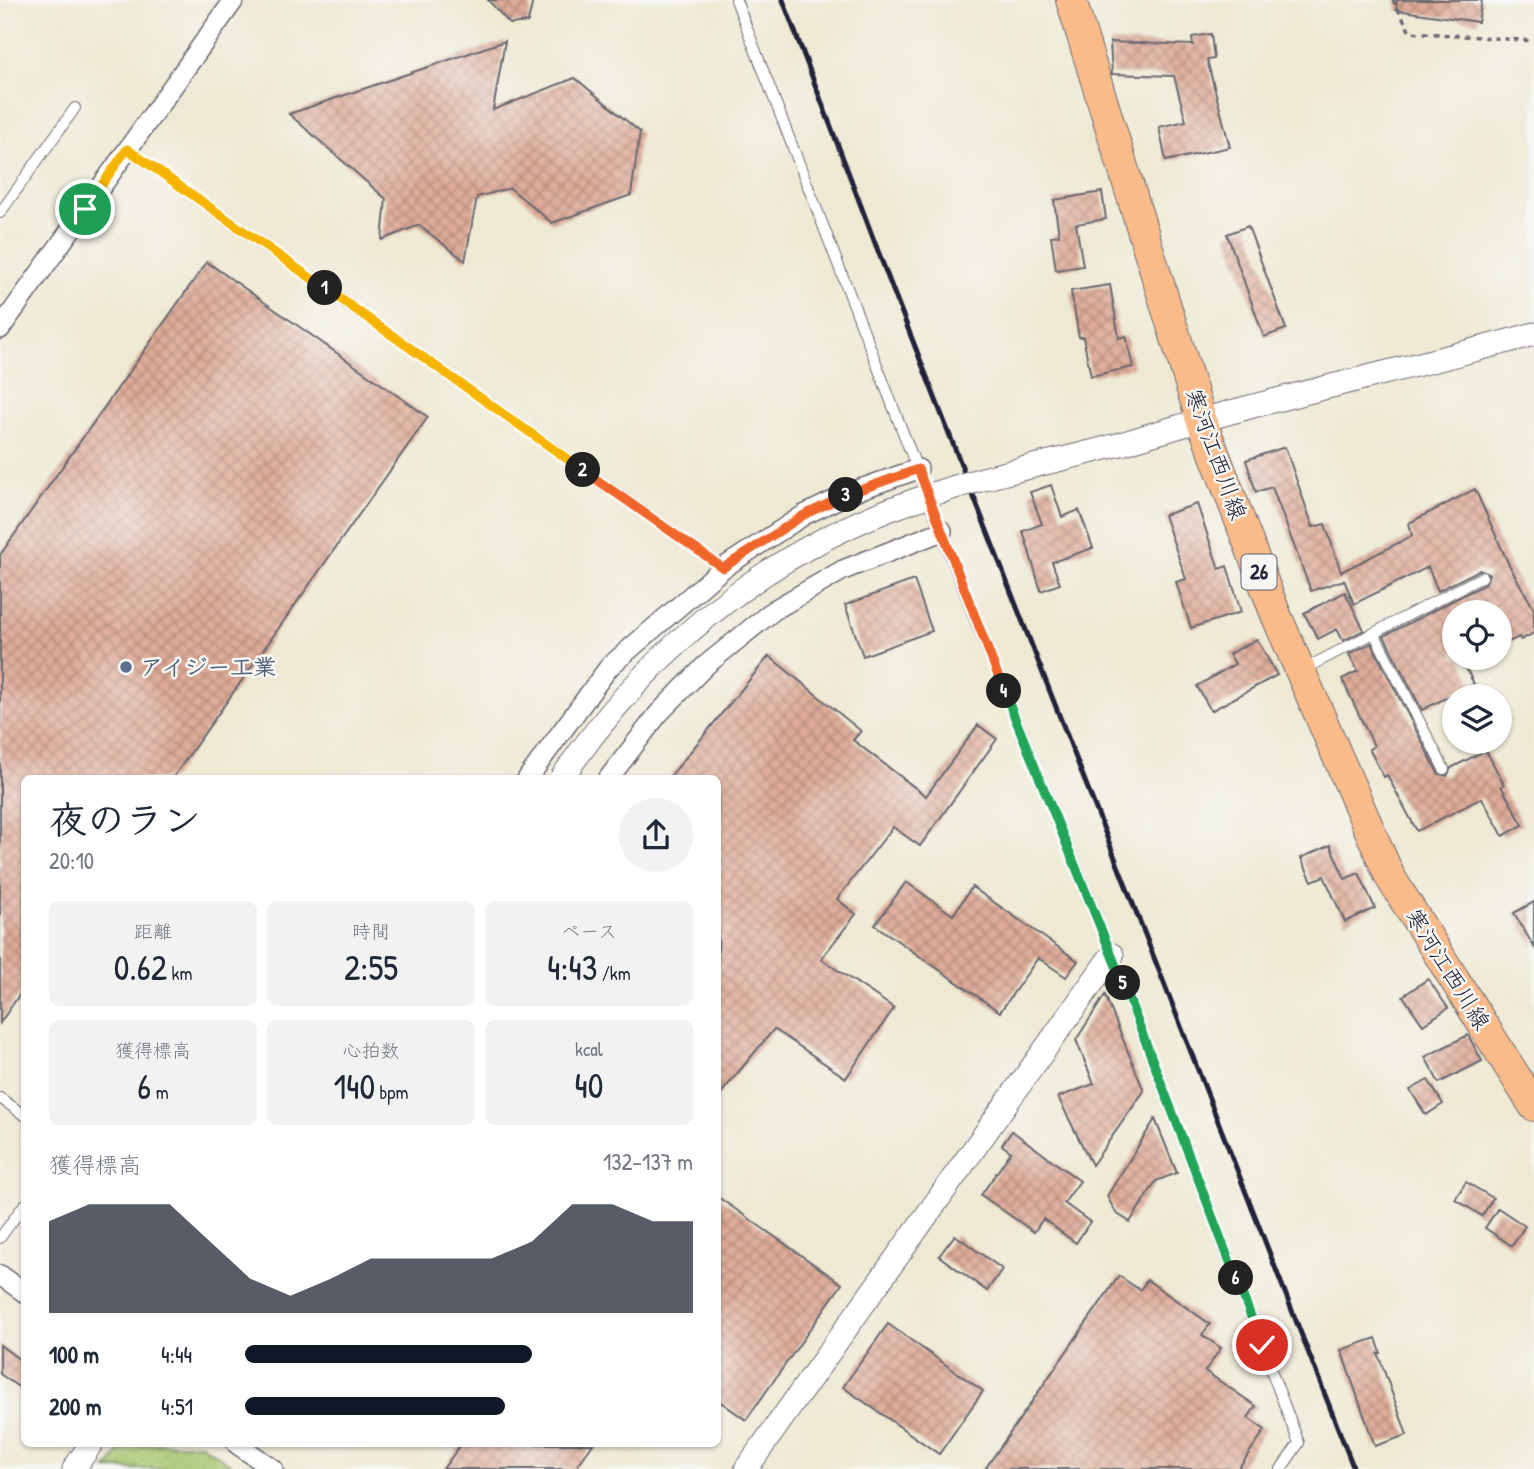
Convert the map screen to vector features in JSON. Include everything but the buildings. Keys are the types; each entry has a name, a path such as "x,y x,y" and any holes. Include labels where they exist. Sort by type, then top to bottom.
{"main road":[{"name":"寒河江西川線","path":"1071,0 1201,419 1300,671 1390,877 1534,1106"}],"street":[{"path":"0,328 234,0"},
{"path":"564,775 638,678 695,624 766,571 849,528 910,502 1201,419 1432,363 1534,334"},
{"path":"530,775 609,667 723,568 804,515 852,492 918,469"},
{"path":"611,775 659,712 706,665 774,610 843,570 942,531"},
{"path":"746,1469 1112,955"},
{"path":"0,1275 21,1290"},
{"path":"74,1469 90,1447"},
{"path":"241,1447 273,1469"}],"lane":[{"path":"736,0 942,531 1112,955 1299,1443 1281,1469"},
{"path":"0,213 75,108"},
{"path":"127,149 723,568"},
{"path":"1300,671 1482,578"},
{"path":"1374,633 1444,769"},
{"path":"0,1098 21,1113"},
{"path":"0,1238 21,1209"}],"path":[{"path":"1393,0 1410,32 1534,41"}],"green space":[{"path":"123,1447 205,1447 237,1469 107,1469"}],"railway":[{"path":"783,0 889,280 1354,1469"}],"place":[{"name":"アイジー工業","path":"126,667"}],"route":[{"path":"85,209 127,149 723,568 804,515 852,492 918,469 977,624 1112,955 1262,1345"}]}
